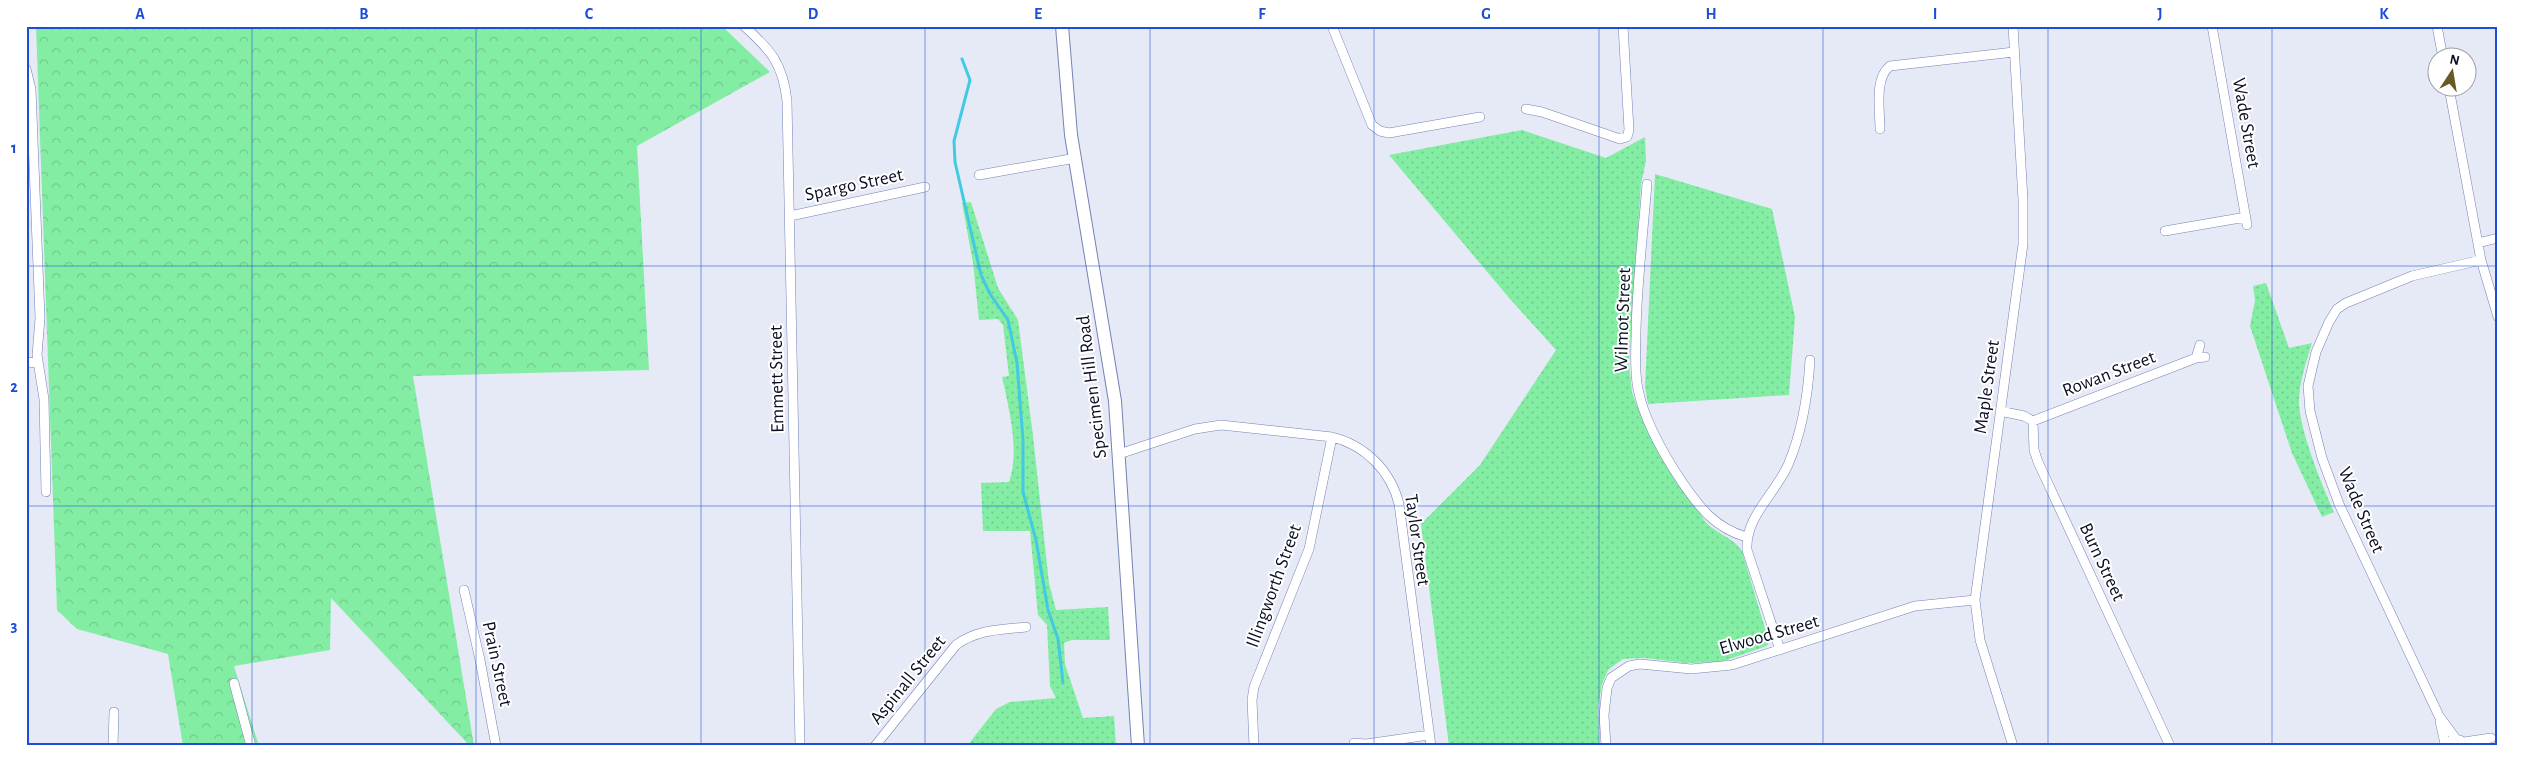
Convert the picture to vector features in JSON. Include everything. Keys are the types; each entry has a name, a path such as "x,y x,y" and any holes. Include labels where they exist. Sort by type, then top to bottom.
{"main road":[{"name":"Specimen Hill Road","path":"1062,26 1067,98 1111,370 1119,454 1138,746"}],"street":[{"name":"Emmett Street","path":"744,26 766,45 778,62 785,79 790,216 800,746"},
{"path":"1332,26 1372,125 1380,131 1389,133 1480,117"},
{"path":"1526,109 1542,112 1620,139 1627,137 1630,130 1623,26"},
{"name":"Maple Street","path":"2009,745 1980,640 1975,600 2023,230 2013,26"},
{"name":"Wade Street","path":"2165,231 2246,221 2212,26"},
{"path":"2437,26 2441,48"},
{"path":"1880,129 1881,81 1885,70 1890,66 2014,52"},
{"path":"26,68 31,89 40,318 37,344 46,426 46,492"},
{"path":"2451,98 2478,243 2498,317"},
{"path":"979,175 1076,158"},
{"name":"Wilmot Street","path":"1646,184 1637,312 1636,377 1638,391 1649,420 1666,454 1691,495 1723,528 1746,537"},
{"name":"Spargo Street","path":"790,216 925,187"},
{"path":"2478,243 2498,238"},
{"name":"Wade Street","path":"2445,745 2439,716 2348,526 2322,458 2310,411 2308,386 2321,336 2337,309 2412,276 2482,260"},
{"path":"26,344 37,344"},
{"path":"2196,358 2200,345"},
{"name":"Rowan Street","path":"2033,422 2196,358 2205,357"},
{"path":"1780,650 1748,550 1746,537 1752,522 1783,474 1792,455 1807,401 1810,360"},
{"path":"26,362 38,363"},
{"path":"2000,411 2024,416 2033,422"},
{"name":"Burn Street","path":"2033,422 2034,450 2038,462 2170,746"},
{"name":"Taylor Street","path":"1119,454 1195,429 1221,424 1332,438 1346,441 1368,455 1387,475 1397,495 1430,746"},
{"name":"Illingworth Street","path":"1254,746 1252,700 1254,687 1309,549 1332,438"},
{"name":"Prain Street","path":"464,590 480,660 496,746"},
{"name":"Elwood Street","path":"1606,746 1604,700 1611,678 1619,670 1640,664 1691,669 1732,665 1915,606 1975,600"},
{"name":"Aspinall Street","path":"875,746 956,644 972,634 1026,627"},
{"path":"234,683 251,746"},
{"path":"113,746 114,712"},
{"name":"Wade Street","path":"2439,716 2463,742"},
{"path":"1354,743 1366,744 1429,735"},
{"path":"2445,745 2494,737"},
{"path":"2481,746 2494,737"}],"green space":[{"path":"36,26 722,26 770,72 637,146 649,370 413,376 474,746 470,746 331,598 330,650 234,666 259,746 183,746 168,654 77,629 57,610"},
{"path":"1522,130 1606,158 1645,137 1646,161 1641,184 1629,364 1632,392 1637,406 1704,520 1742,551 1769,642 1767,646 1721,662 1686,663 1645,658 1623,659 1608,670 1602,684 1598,707 1599,743 1580,746 1449,746 1421,524 1480,465 1556,350 1510,299 1389,155"},
{"path":"1655,174 1772,209 1795,317 1789,395 1648,404 1645,387"},
{"path":"971,202 998,288 1018,320 1049,583 1056,610 1108,607 1110,640 1072,640 1064,643 1065,664 1083,718 1114,716 1116,746 1084,746 1082,742 1074,746 967,746 996,709 1010,702 1056,698 1050,686 1047,625 1038,615 1030,531 983,531 981,483 1009,482 1014,457 1010,416 1002,377 1009,376 1003,325 998,319 979,320 973,263 962,203"},
{"path":"2266,283 2289,348 2312,343 2305,365 2299,403 2307,443 2334,512 2322,517 2292,453 2250,326 2255,300 2253,286"}],"waterway":[{"path":"962,59 970,80 954,141 955,162 981,275 990,294 1008,320 1017,363 1023,440 1023,492 1036,540 1048,610 1058,639 1063,683"}]}
